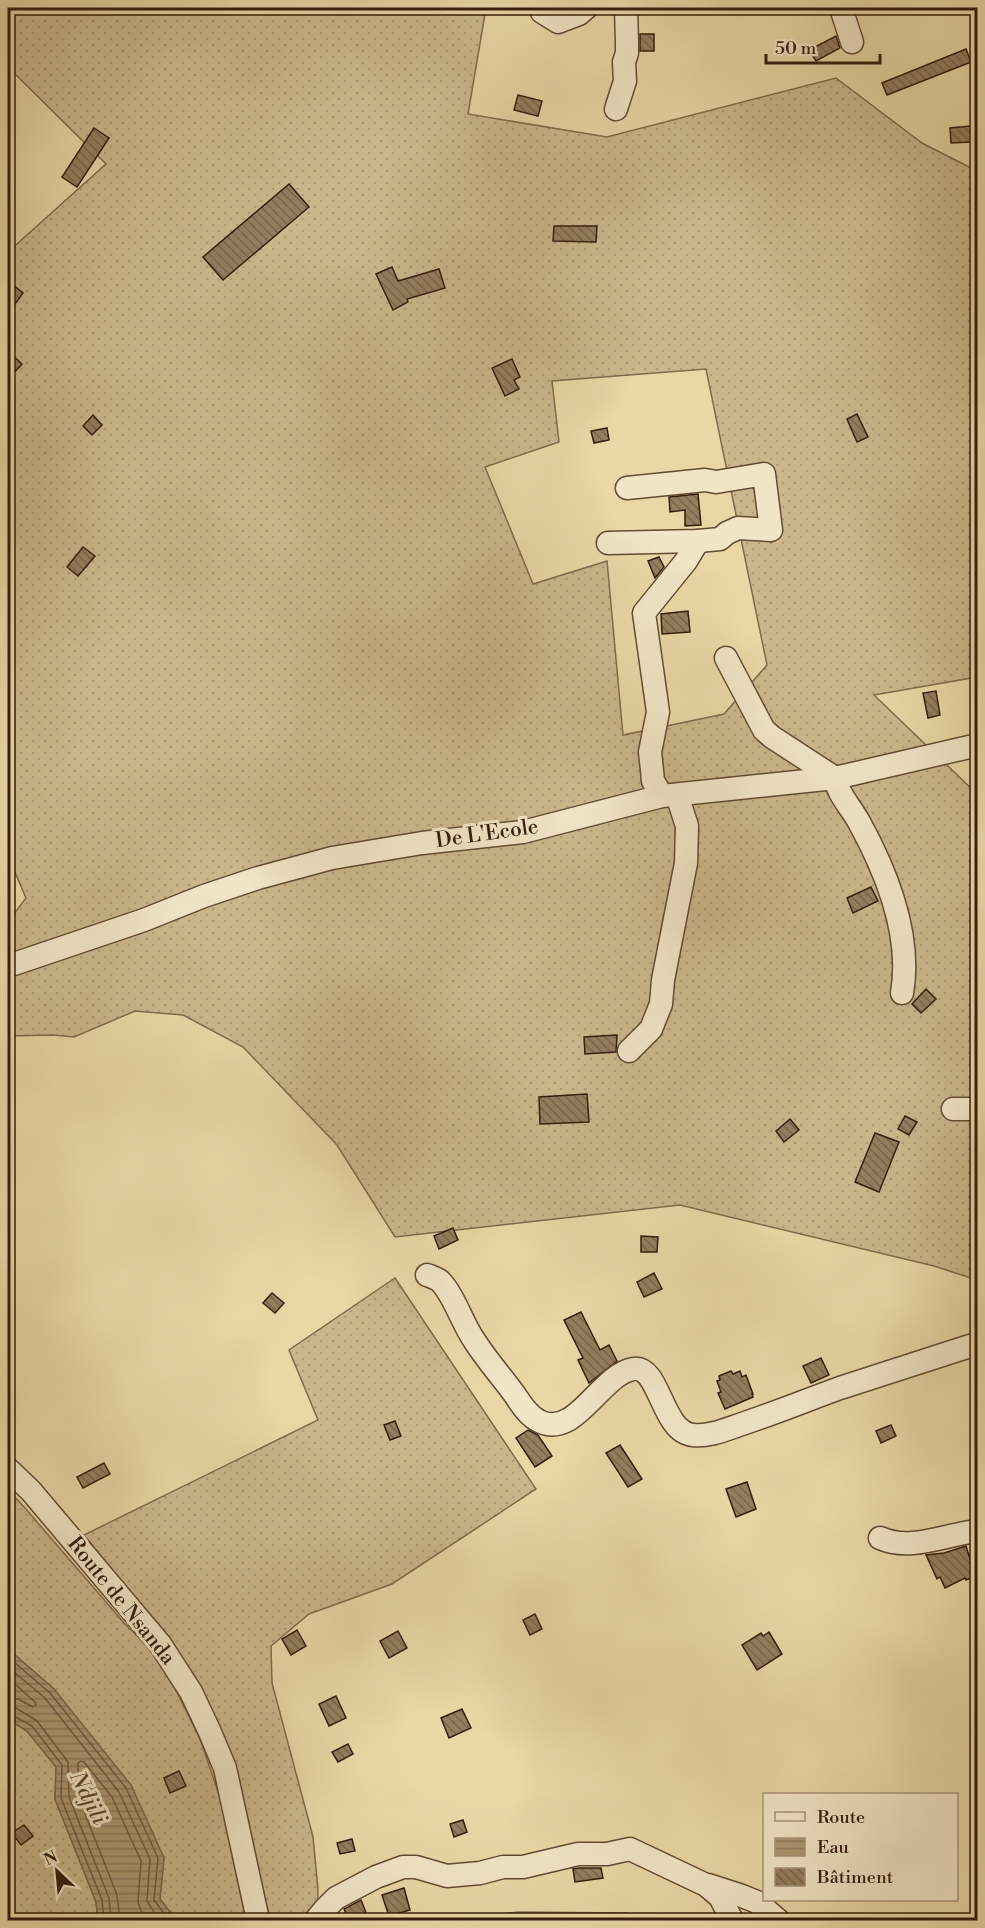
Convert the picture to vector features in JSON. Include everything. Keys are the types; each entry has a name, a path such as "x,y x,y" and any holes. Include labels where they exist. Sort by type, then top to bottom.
{"street":[{"path":"542,12 558,22 579,14 586,8"},
{"path":"616,109 625,81 626,8"},
{"path":"840,8 852,42"},
{"path":"608,543 698,541 720,539 738,528 771,530 764,474 716,482 705,480 627,488"},
{"path":"629,1051 651,1029 661,1004 663,980 686,864 687,826 670,796 653,781 651,770 650,752 658,712 644,613 686,561 698,541"},
{"path":"726,658 764,730 835,778 839,791 860,824 892,891 904,959 905,977 902,993"},
{"name":"De L'Ecole","path":"8,966 144,920 204,896 258,878 332,858 422,843 523,832 670,796 835,778 978,745"},
{"path":"953,1109 978,1109"},
{"path":"428,1275 438,1280 446,1290 473,1339 527,1412 539,1422 553,1424 564,1423 571,1419 607,1385 623,1373 635,1369 646,1372 676,1427 692,1436 727,1429 841,1388 978,1345"},
{"name":"Route de Nsanda","path":"8,1468 35,1496 160,1644 190,1692 225,1768 258,1920"},
{"path":"880,1538 898,1544 921,1543 978,1531"},
{"path":"316,1920 336,1898 376,1877 403,1867 416,1867 447,1876 480,1873 503,1866 523,1867 578,1854 607,1854 630,1850 706,1885 757,1902 778,1920"},
{"path":"706,1885 720,1897 732,1920"}],"shaded area":[{"path":"8,8 486,8 468,114 607,137 836,78 922,143 977,171 977,677 874,695 977,794 977,1280 934,1266 680,1205 395,1237 337,1145 243,1047 183,1015 135,1011 74,1037 8,1036 8,922 26,898 8,856 8,252 106,164 8,67","holes":["706,369 767,665 724,714 623,735 607,561 533,584 485,467 559,442 552,381"]},
{"path":"395,1278 536,1489 392,1584 309,1614 271,1646 272,1683 313,1837 318,1889 317,1920 267,1920 172,1646 84,1535 318,1420 289,1350"},
{"path":"8,1490 125,1624 160,1658 200,1739 223,1806 250,1920 176,1920 160,1899 164,1858 54,1689 8,1649"},
{"path":"8,1719 27,1731 56,1767 55,1799 96,1902 98,1920 8,1920"},
{"path":"518,1912 627,1913 625,1920 452,1920"}],"water":[{"name":"Ndjili","path":"8,1649 54,1689 131,1785 164,1858 160,1899 176,1920 98,1920 96,1902 55,1799 56,1767 27,1731 8,1719"}],"building":[{"path":"640,34 654,34 654,51 640,51"},
{"path":"836,36 840,48 816,61 809,50"},
{"path":"966,49 971,62 887,95 882,83"},
{"path":"518,95 542,101 538,116 514,110"},
{"path":"970,126 972,142 951,143 950,128"},
{"path":"94,128 109,138 77,187 62,177"},
{"path":"289,184 309,207 223,280 203,257"},
{"path":"554,226 597,226 596,242 553,241"},
{"path":"392,267 398,281 439,269 445,288 407,299 408,302 393,310 376,274"},
{"path":"8,281 23,293 8,314"},
{"path":"8,351 22,364 8,379"},
{"path":"512,359 520,377 514,380 519,389 505,396 492,368"},
{"path":"857,414 868,437 857,442 847,419"},
{"path":"93,415 102,425 92,435 83,426"},
{"path":"607,428 609,440 594,443 591,431"},
{"path":"698,494 701,525 685,526 685,510 670,512 669,497"},
{"path":"83,547 95,556 78,576 67,567"},
{"path":"659,557 664,567 655,578 648,561"},
{"path":"688,611 690,632 662,634 661,614"},
{"path":"936,691 940,715 928,718 923,693"},
{"path":"871,887 878,901 853,913 847,898"},
{"path":"926,989 936,999 921,1013 912,1004"},
{"path":"617,1035 616,1052 585,1054 584,1037"},
{"path":"587,1094 589,1122 540,1124 539,1097"},
{"path":"905,1116 917,1122 909,1135 898,1129"},
{"path":"790,1119 799,1130 784,1142 776,1131"},
{"path":"875,1133 899,1142 879,1192 855,1182"},
{"path":"453,1228 458,1240 439,1249 434,1236"},
{"path":"641,1236 658,1237 657,1252 641,1252"},
{"path":"654,1273 662,1289 644,1297 637,1282"},
{"path":"272,1293 284,1303 275,1313 263,1303"},
{"path":"581,1312 600,1350 609,1345 617,1361 589,1383 578,1360 583,1358 564,1320"},
{"path":"821,1358 829,1375 811,1383 803,1366"},
{"path":"731,1371 733,1374 740,1371 742,1377 746,1375 753,1397 725,1409 718,1393 721,1392 717,1381 720,1380 719,1376"},
{"path":"395,1421 401,1436 390,1440 384,1425"},
{"path":"891,1425 896,1436 881,1443 876,1431"},
{"path":"528,1430 538,1435 552,1456 535,1467 516,1438"},
{"path":"620,1445 642,1479 628,1487 606,1453"},
{"path":"104,1463 110,1474 83,1488 77,1477"},
{"path":"747,1482 756,1509 736,1517 726,1489"},
{"path":"966,1546 970,1559 978,1556 978,1575 966,1580 965,1578 945,1588 940,1577 937,1579 926,1555 944,1553"},
{"path":"535,1614 542,1629 530,1635 523,1620"},
{"path":"297,1630 306,1646 291,1655 282,1639"},
{"path":"398,1631 407,1648 389,1658 380,1641"},
{"path":"769,1632 782,1654 757,1670 742,1645 761,1633 763,1636"},
{"path":"336,1696 346,1718 329,1726 319,1704"},
{"path":"462,1709 471,1728 449,1738 441,1718"},
{"path":"348,1744 353,1754 338,1762 332,1752"},
{"path":"179,1771 186,1786 170,1793 164,1778"},
{"path":"463,1820 467,1832 454,1837 450,1824"},
{"path":"24,1825 33,1836 21,1845 12,1833"},
{"path":"352,1839 355,1851 340,1854 337,1843"},
{"path":"601,1868 603,1878 575,1882 573,1869"},
{"path":"404,1888 410,1910 389,1916 382,1895"},
{"path":"361,1900 369,1920 349,1920 344,1909"}]}
